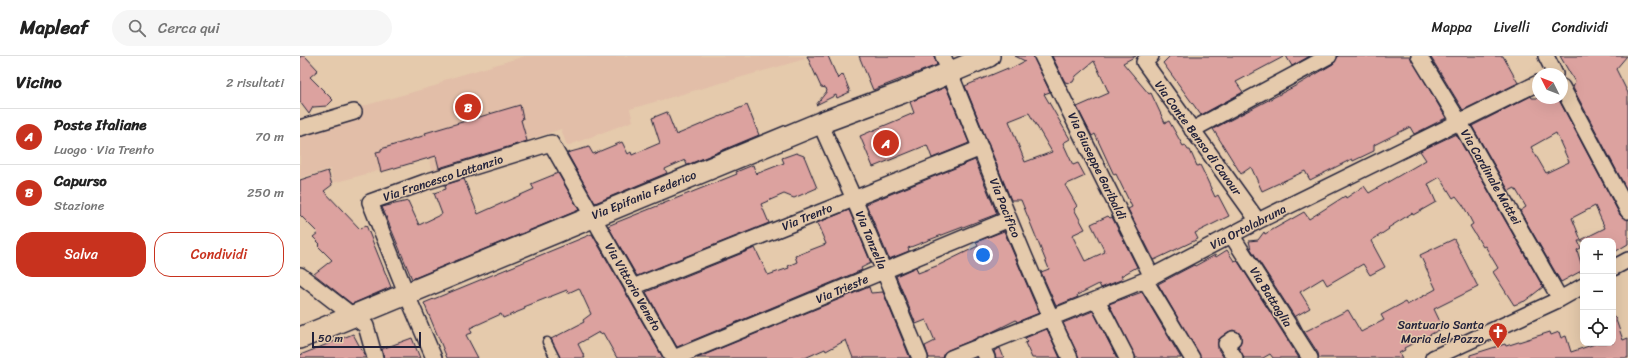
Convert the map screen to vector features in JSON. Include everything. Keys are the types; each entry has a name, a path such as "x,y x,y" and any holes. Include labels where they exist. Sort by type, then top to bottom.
{"main road":[{"name":"Via Epifania Federico","path":"300,338 820,123 947,64 989,56"}],"street":[{"name":"Via Giuseppe Garibaldi","path":"1042,56 1148,278 1192,358"},
{"name":"Via Conte Benso di Cavour","path":"1151,56 1144,62 1258,221"},
{"path":"1192,130 1329,56"},
{"name":"Via Cardinale Mattei","path":"1419,56 1460,123 1560,299"},
{"path":"1546,56 1552,68"},
{"name":"Via Pacifico","path":"947,64 1009,219 1050,317 1070,358"},
{"name":"Via Ortolabruna","path":"951,358 984,351 1050,317 1097,300 1148,278 1232,236 1258,221 1460,123 1532,86"},
{"path":"1568,97 1628,211"},
{"path":"300,128 354,112"},
{"name":"Via Tanzella","path":"820,123 854,198 920,358"},
{"name":"Via Francesco Lattanzio","path":"434,358 370,202 426,182 552,143 592,216"},
{"name":"Via Trento","path":"633,287 981,148"},
{"name":"Via Vittorio Veneto","path":"592,216 674,358"},
{"name":"Via Trieste","path":"674,358 1009,219"},
{"name":"Via Battaglia","path":"1232,236 1310,358"},
{"path":"1616,266 1628,260"},
{"path":"300,275 366,326 375,358"},
{"path":"1433,358 1560,299 1580,288"},
{"path":"1097,300 1127,358"},
{"path":"1233,339 1226,344 1235,358"}],"lane":[{"path":"548,342 555,358"}],"shaded area":[{"path":"525,56 804,56 805,59 630,109 633,121 567,146 561,129 433,172 429,157 333,183 330,169 300,178 300,134 356,108 438,85 444,80"}],"building":[{"path":"300,56 305,56 318,70 310,77 333,100 327,106 313,107 309,114 300,102"},
{"path":"807,56 828,56 838,79 843,74 850,92 837,98 836,95 816,105 827,91 826,88 821,87"},
{"path":"859,56 934,56 937,65 873,90"},
{"path":"1015,56 1033,56 1050,92 1044,94 1070,139 1063,143 1073,165 1078,163 1085,176 1065,185 1077,206 1074,209 1085,229 1072,235 1085,261 1105,252 1091,224 1108,216 1110,218 1112,217 1137,267 1121,276 1123,279 1101,288 1099,284 1077,295 1078,297 1056,306 1041,272 1049,269 1021,200 1011,200 965,86 1008,68 1008,70 1025,61","holes":["1029,113 1052,152 1025,162 1009,121"]},
{"path":"1052,56 1136,56 1123,63 1149,94 1151,93 1165,123 1169,121 1183,146 1185,145 1188,150 1190,150 1197,166 1200,165 1215,197 1218,195 1229,216 1195,233 1198,239 1154,260 1128,209 1132,207 1116,174 1114,175 1095,134 1092,136 1077,107 1109,93 1094,61 1076,76 1073,82 1069,83 1065,82"},
{"path":"1170,56 1285,56 1236,82 1243,92 1201,115 1163,63"},
{"path":"1286,56 1310,56 1292,66"},
{"path":"1338,56 1410,56 1446,118 1414,134 1410,127 1374,145 1374,151 1353,161 1352,159 1310,180 1305,171 1262,191 1251,167 1241,174 1213,129 1301,83 1333,64"},
{"path":"1430,56 1503,56 1518,83 1463,110"},
{"path":"1560,56 1627,56 1616,69 1628,93 1628,192 1573,88 1575,82"},
{"path":"946,87 969,143 932,158 927,145 873,167 860,136 914,113 910,102"},
{"path":"1531,96 1532,104 1561,104 1620,215 1628,220 1628,244 1616,251 1616,238 1585,238 1605,228 1595,206 1572,218 1580,238 1580,241 1578,241 1580,248 1577,250 1580,260 1580,272 1561,282 1520,211 1526,207 1515,188 1509,191 1472,126","holes":["1556,133 1569,162 1546,173 1531,147"]},
{"path":"520,105 523,119 521,120 527,141 439,168 436,156 381,172 376,152 381,151 381,149 426,135 425,133"},
{"path":"747,105 759,135 687,165 685,160 665,169 667,173 595,203 567,153 589,147 593,154 622,142 628,154 631,152 632,155 660,143 652,118 667,112 676,135"},
{"path":"1456,134 1543,287 1525,301 1514,305 1493,272 1498,268 1485,246 1483,247 1470,226 1473,224 1463,205 1456,196 1453,198 1440,177 1428,184 1436,202 1413,215 1412,213 1371,241 1385,267 1370,275 1363,264 1327,285 1323,278 1300,292 1310,308 1296,316 1302,329 1251,249 1249,241 1258,240 1264,232 1265,234 1304,212 1309,219 1345,196 1346,198 1364,186 1369,193 1426,160 1420,151"},
{"path":"796,153 804,156 817,188 794,198 784,194 761,204 769,223 637,276 608,226 737,174 736,172 753,165 756,174 784,163 782,158"},
{"path":"975,160 997,214 908,248 909,251 889,259 866,204"},
{"path":"328,171 332,185 324,191 360,229 366,225 391,287 352,304 314,274 332,260 318,246 320,244 313,237 318,233 300,215 300,180"},
{"path":"558,173 579,210 412,279 382,207 408,201 419,225 442,214 434,193 446,189 445,185 464,179 478,214 534,189 531,184"},
{"path":"849,210 871,263 861,268 862,270 677,347 646,292 755,248 768,275 789,268 788,266 797,262 795,256 826,244 817,223"},
{"path":"1004,231 1039,313 1017,322 1016,320 992,332 948,350 944,353 942,358 929,358 925,346 935,341 926,320 916,324 896,276 916,267 918,273 939,265 978,246 976,242"},
{"path":"592,234 663,358 617,358 603,333 600,334 599,332 578,344 585,358 560,358 551,339 584,322 583,320 591,314 579,288 568,293 567,290 524,307 525,309 503,318 501,314 470,328 472,333 466,335 478,358 447,358 424,303"},
{"path":"1454,239 1478,287 1434,309 1443,328 1404,348 1405,350 1399,353 1402,358 1319,358 1318,353 1304,332 1348,310 1361,332 1384,320 1381,315 1405,302 1407,305 1436,289 1420,255"},
{"path":"1227,250 1234,261 1237,260 1299,358 1273,358 1270,354 1263,358 1244,358 1238,346 1241,342 1241,334 1233,330 1218,340 1218,349 1224,358 1201,358 1158,284 1215,255 1216,257"},
{"path":"869,287 871,293 883,292 910,358 853,358 846,340 826,351 825,349 805,358 697,358"},
{"path":"1142,292 1181,358 1136,358 1109,304"},
{"path":"1093,311 1117,358 1079,358 1063,323"},
{"path":"1616,320 1623,340 1628,338 1628,358 1470,358 1470,355 1505,344 1506,346 1550,332 1551,335 1559,332 1561,338 1566,336 1571,352 1589,346 1616,346"},
{"path":"1047,329 1060,358 1032,358 1025,343 1028,342 1025,338"},
{"path":"353,334 366,358 300,358 300,355"},
{"path":"412,338 420,358 384,358 382,349"},
{"path":"1000,348 1004,358 996,358 994,351"}],"place":[{"name":"Capurso","path":"468,107"},
{"name":"Poste Italiane","path":"886,143"},
{"name":"Santuario Santa Maria del Pozzo","path":"1498,349"}]}
